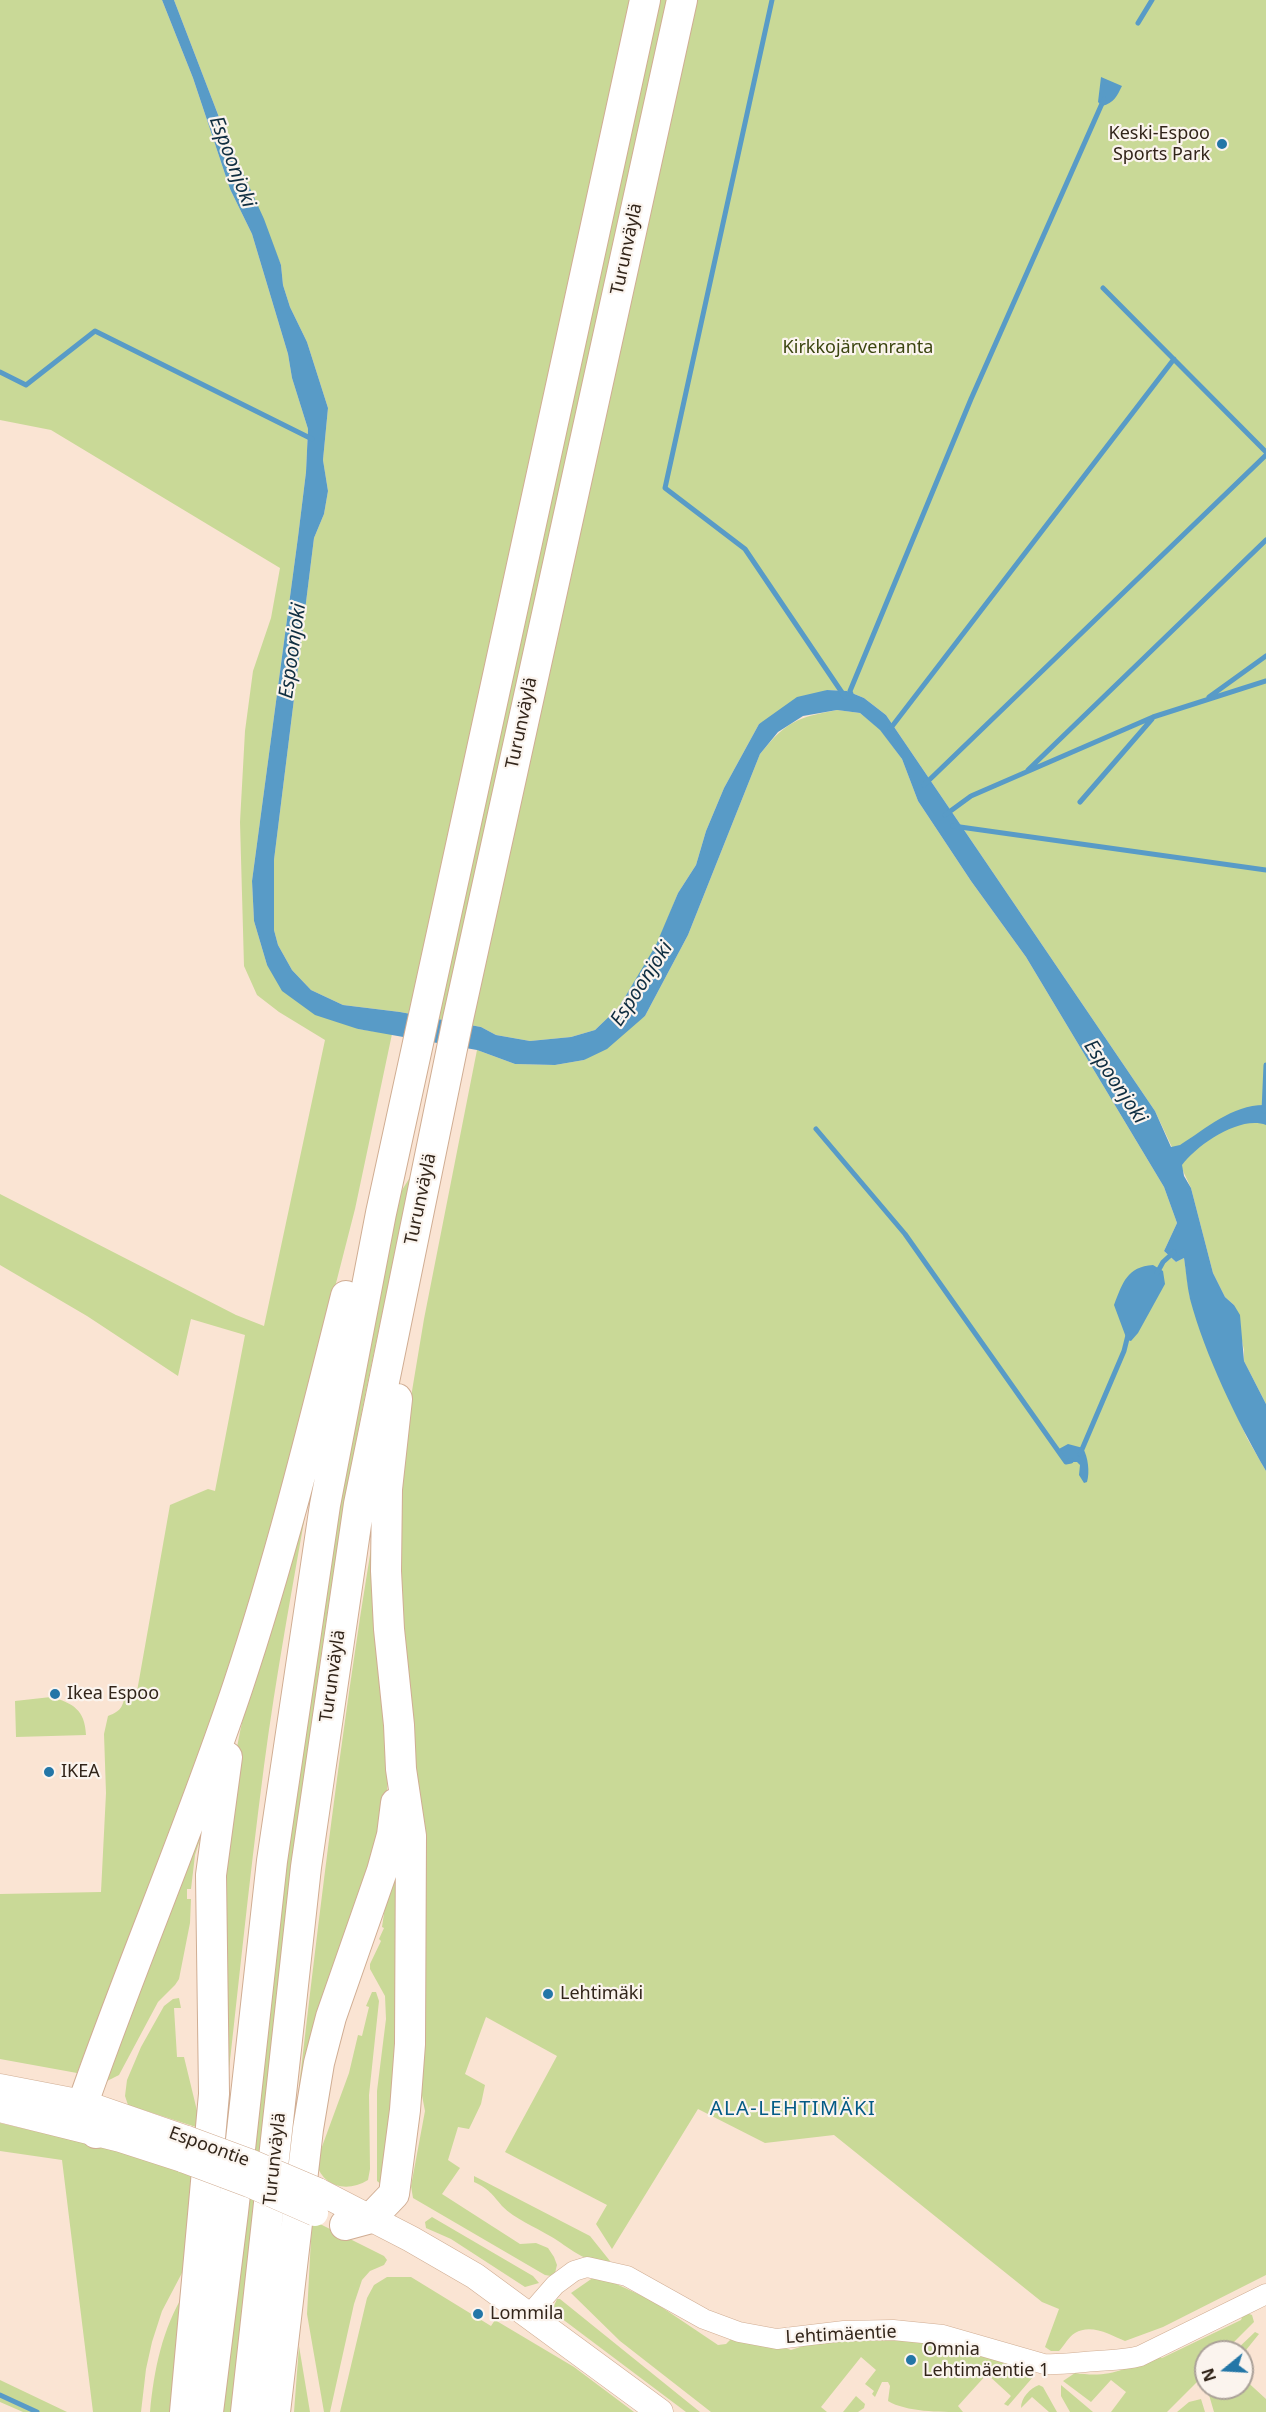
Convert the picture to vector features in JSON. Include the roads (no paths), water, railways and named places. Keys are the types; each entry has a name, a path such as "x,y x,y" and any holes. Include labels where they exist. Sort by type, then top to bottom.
{"highway":[{"name":"Turunväylä","path":"208,2412 272,1861 325,1504 381,1213 645,0"},
{"name":"Turunväylä","path":"246,2412 306,1867 358,1504 455,1032 682,0"},
{"path":"96,2133 83,2103 178,1856 238,1686 285,1537 352,1273 381,1213"},
{"path":"358,2222 394,2194 405,2110 410,2044 411,1836 401,1769 386,1571 387,1490 399,1384 397,1313"},
{"path":"185,2412 214,2094 211,1875 238,1686"},
{"path":"275,2412 306,2151 319,2063 341,1986 382,1871 392,1835 401,1769"}],"main road":[{"name":"Espoontie","path":"0,2087 83,2103 186,2149 249,2184 317,2202 358,2222 403,2253 487,2298 528,2316 660,2412"},
{"name":"Espoontie","path":"0,2109 96,2133 186,2149"}],"street":[{"name":"Lehtimäentie","path":"528,2316 555,2285 574,2271 587,2267 627,2276 704,2319 739,2332 777,2339 844,2331 893,2330 943,2335 1044,2364 1060,2365 1098,2360 1123,2361 1140,2356 1266,2294"}],"water":[{"name":"Espoonjoki","path":"162,0 174,0 227,138 264,219 281,265 283,285 290,307 307,342 328,408 323,460 328,491 324,514 314,538 274,860 274,930 278,945 292,970 311,990 343,1005 400,1012 481,1027 496,1035 530,1041 571,1037 595,1030 619,1007 656,945 678,893 696,865 706,831 724,788 759,724 797,697 827,690 847,691 864,698 886,715 1155,1111 1171,1147 1180,1145 1210,1125 1242,1108 1266,1105 1266,1125 1244,1124 1232,1128 1208,1141 1182,1165 1184,1176 1191,1188 1213,1273 1225,1297 1240,1315 1244,1361 1266,1404 1266,1471 1233,1409 1204,1342 1190,1299 1184,1258 1176,1262 1164,1251 1177,1223 1164,1187 1026,957 971,881 918,801 902,759 880,730 860,713 837,710 803,716 778,732 760,754 688,935 645,1016 607,1049 584,1060 555,1065 515,1064 477,1050 358,1029 315,1015 282,991 267,965 254,921 252,881 298,537 306,472 308,429 252,234 230,189 193,78"},
{"path":"1101,77 1122,86 1112,101 1102,106 1098,102"},
{"path":"1153,1265 1163,1271 1165,1284 1138,1333 1131,1341 1127,1340 1114,1305 1127,1277 1137,1269"},
{"path":"1068,1444 1083,1448 1088,1465 1087,1482 1084,1483 1079,1475 1080,1465 1077,1462 1066,1462 1057,1450"}],"waterway":[{"path":"772,0 665,488 745,549 845,697"},
{"path":"1138,23 1152,0"},
{"path":"852,697 850,691 971,399 1104,99"},
{"path":"1103,288 1266,452"},
{"path":"0,372 26,385 95,331 312,439"},
{"path":"890,729 1174,359"},
{"path":"924,785 1266,455"},
{"path":"1028,770 1266,540"},
{"path":"1209,697 1266,656"},
{"path":"945,815 971,796 1153,717 1266,681"},
{"path":"1080,802 1152,719"},
{"path":"953,826 1266,870"},
{"path":"1264,1111 1266,1065"},
{"path":"816,1129 905,1234 1066,1462 1071,1461"},
{"path":"1157,1273 1163,1262 1174,1252"},
{"path":"1080,1454 1124,1351 1128,1335"},
{"path":"0,2395 37,2412"}],"place":[{"name":"Keski-Espoo Sports Park","path":"1222,144"},
{"name":"Ikea Espoo","path":"55,1694"},
{"name":"IKEA","path":"49,1772"},
{"name":"Lehtimäki","path":"548,1994"},
{"name":"Lommila","path":"478,2314"},
{"name":"Omnia Lehtimäentie 1","path":"911,2360"}],"district":[{"name":"ALA-LEHTIMÄKI","path":"793,2109"}],"park label":[{"name":"Kirkkojärvenranta","path":"858,348"}]}
